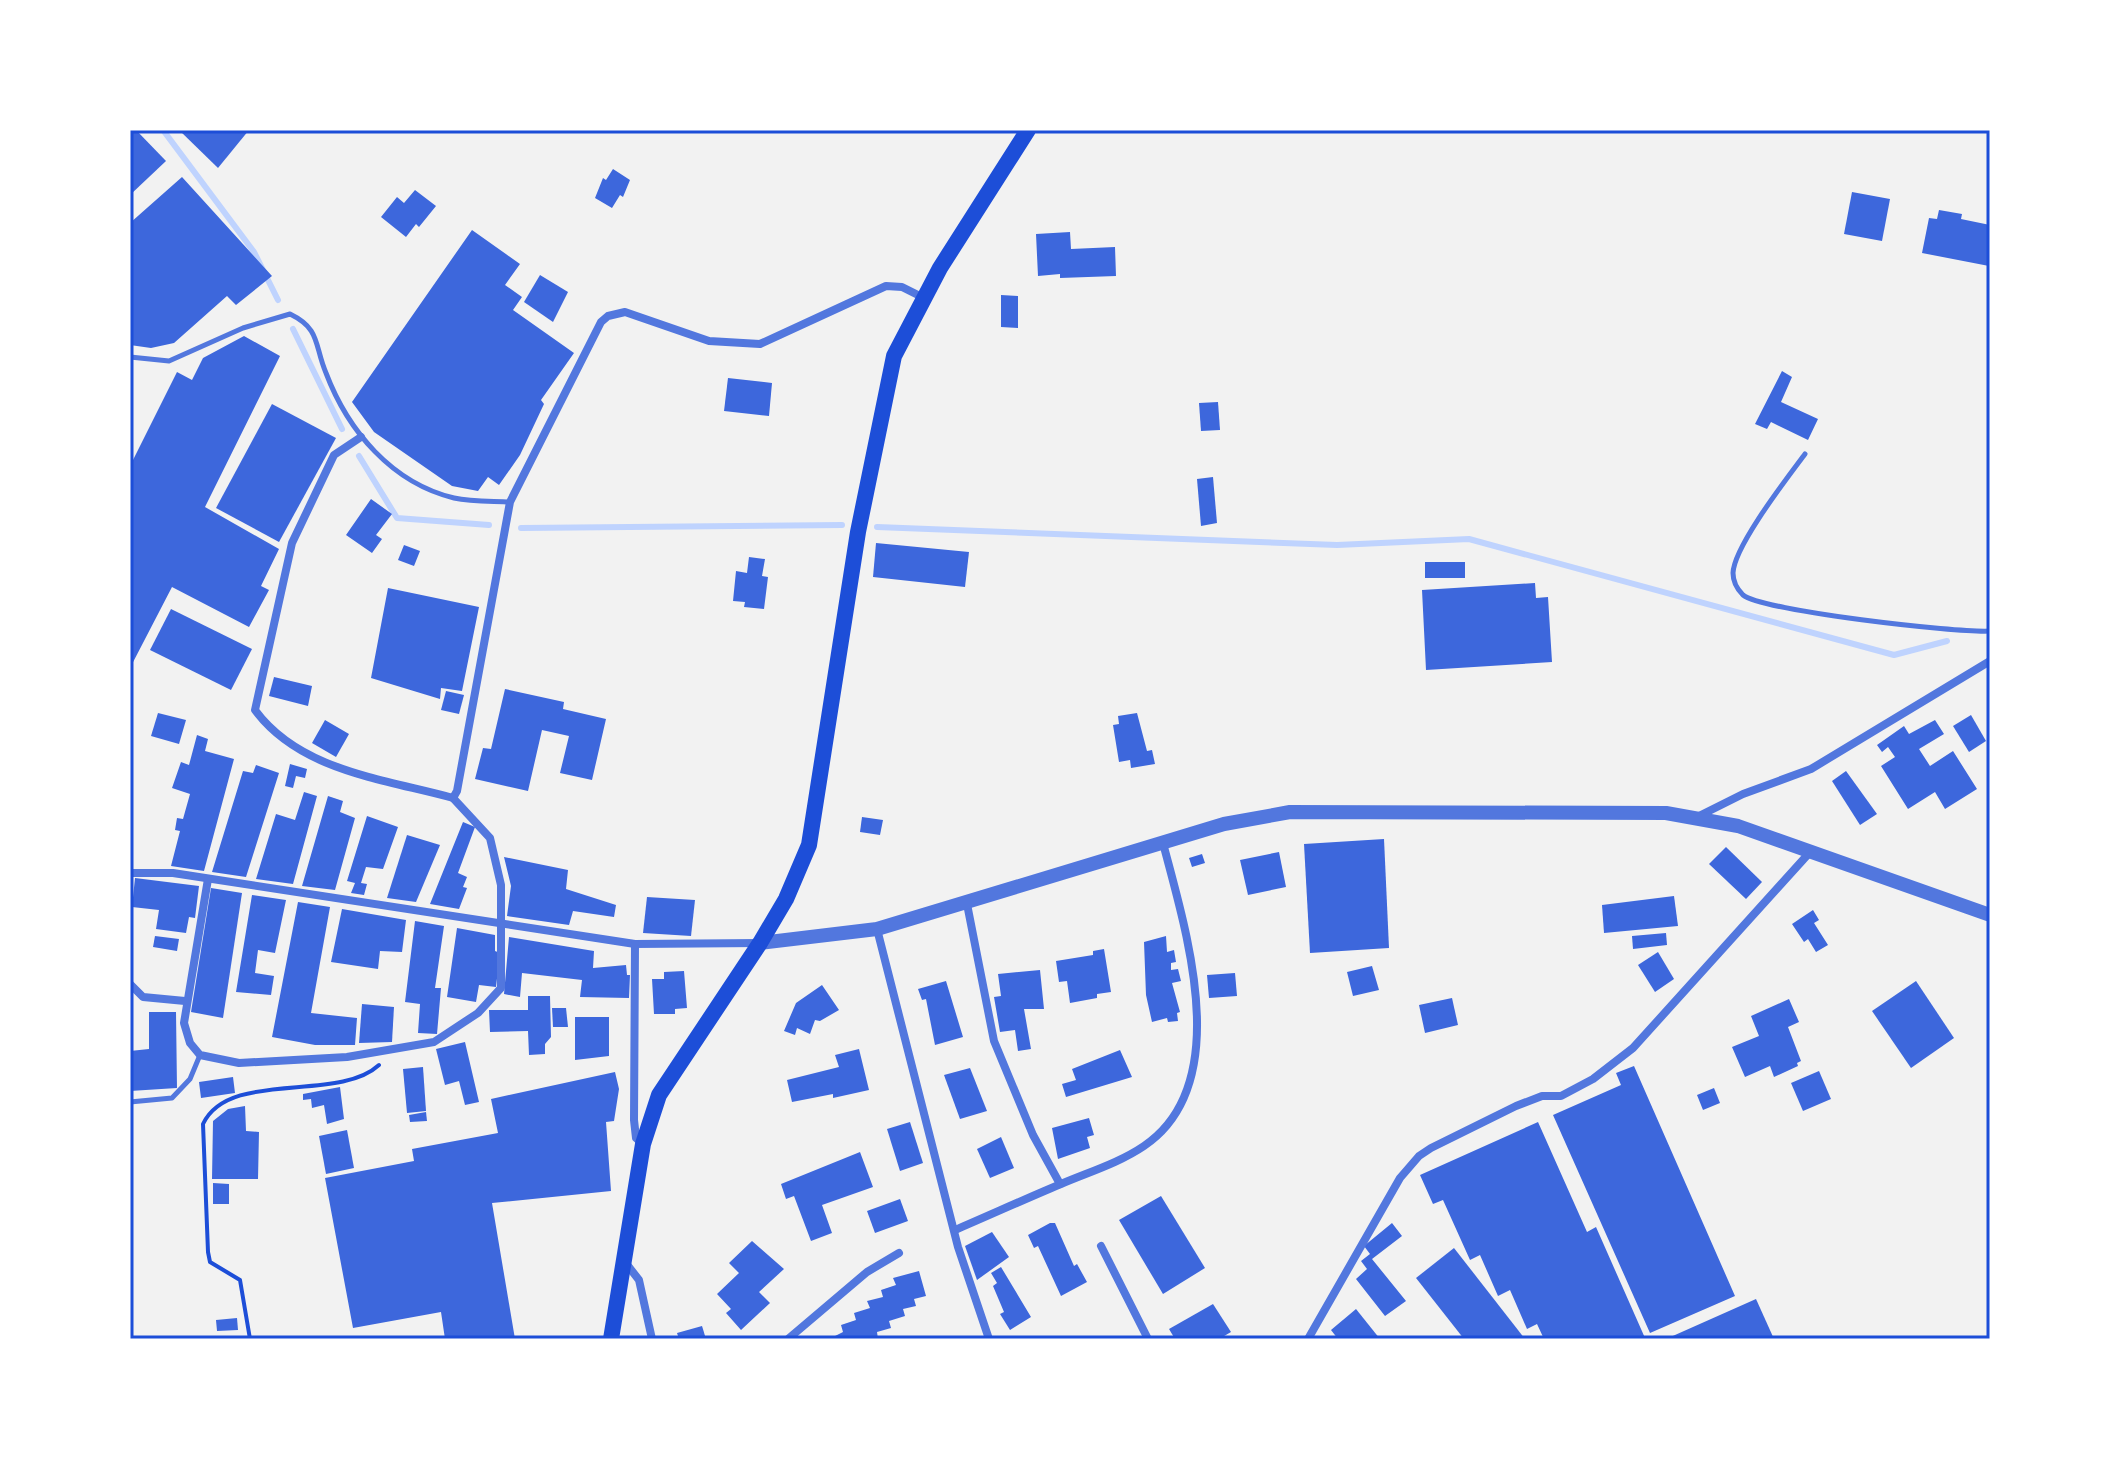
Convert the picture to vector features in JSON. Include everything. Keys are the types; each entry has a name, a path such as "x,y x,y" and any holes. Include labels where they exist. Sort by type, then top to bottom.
{"main road":[{"path":"611,1339 643,1144 659,1095 674,1067 760,943 786,899 809,845 877,426 894,356 922,297 1028,130"}],"street":[{"path":"453,798 457,791 510,502 596,330 608,316 625,312 709,341 760,344 886,286 902,287 922,297"},
{"path":"208,879 185,1001 184,1023 190,1043 200,1055 239,1063 347,1057 434,1042 478,1013 501,988 501,885 490,838 453,798 341,770 269,729 255,710 292,543 334,455 361,437"},
{"path":"1694,818 1835,756 1990,661"},
{"path":"130,873 173,873 635,944 760,943 877,929 1224,824 1290,812 1634,810 1738,826 1990,915"},
{"path":"955,1230 1115,1162 1160,1132 1178,1105 1194,1066 1199,1018 1195,986 1163,843"},
{"path":"1308,1339 1400,1178 1419,1156 1516,1106 1542,1096 1561,1096 1593,1079 1633,1048 1812,851"},
{"path":"967,904 994,1041 1033,1135 1060,1184"},
{"path":"877,929 955,1230 989,1339"},
{"path":"635,944 634,1120 636,1138 643,1144"},
{"path":"130,984 143,997 185,1001"},
{"path":"1101,1246 1148,1339"},
{"path":"788,1339 867,1272 899,1253"},
{"path":"625,1262 639,1280 652,1339"}],"lane":[{"path":"130,357 169,361 243,328 290,314 306,321 316,337 325,371 338,401 361,437 390,466 422,487 457,499 510,502"},
{"path":"1805,454 1741,551 1733,570 1735,584 1744,596 1764,603 1834,615 1990,631"},
{"path":"130,1102 172,1098 190,1079 200,1055"}],"path":[{"path":"250,1339 240,1280 210,1262 208,1252 203,1124 209,1111 226,1099 346,1079 374,1070 384,1061 386,1050"}],"building":[{"path":"130,130 136,130 166,161 130,195"},
{"path":"179,130 249,130 218,168"},
{"path":"613,169 630,180 623,197 620,195 612,208 595,198 603,178 606,180"},
{"path":"182,177 272,276 236,305 227,296 174,343 151,348 130,345 130,223"},
{"path":"415,190 436,206 406,237 381,217 397,197 404,203"},
{"path":"1852,192 1890,199 1882,241 1844,234"},
{"path":"1939,210 1962,214 1961,219 1990,225 1989,266 1922,253 1929,218 1937,219"},
{"path":"472,230 520,264 505,285 522,297 513,310 574,353 541,400 544,404 520,455 499,485 488,477 478,491 452,486 374,432 352,402"},
{"path":"1070,232 1071,249 1115,247 1116,276 1038,276 1036,234"},
{"path":"540,275 568,292 553,322 524,302"},
{"path":"1001,295 1018,296 1018,328 1001,327"},
{"path":"244,336 280,356 205,507 279,549 261,586 269,590 249,627 172,587 130,668 130,466 177,372 192,380 203,358"},
{"path":"1782,371 1792,377 1781,402 1818,419 1808,440 1771,422 1767,429 1755,424"},
{"path":"728,378 772,383 769,416 724,411"},
{"path":"1218,402 1220,430 1201,431 1199,403"},
{"path":"272,404 336,438 279,542 216,508"},
{"path":"1213,477 1217,523 1201,526 1197,479"},
{"path":"371,499 392,514 376,535 382,539 372,553 346,535"},
{"path":"876,543 969,552 965,587 873,577"},
{"path":"404,545 420,551 414,566 398,560"},
{"path":"749,557 765,559 762,576 768,577 764,609 744,607 745,602 733,601 736,571 747,573"},
{"path":"1425,562 1465,562 1465,578 1425,578"},
{"path":"1535,583 1536,598 1548,597 1552,662 1426,670 1422,590"},
{"path":"388,588 479,607 462,691 441,688 440,699 371,678"},
{"path":"171,609 252,649 231,690 150,650"},
{"path":"274,677 312,686 308,706 269,696"},
{"path":"505,689 564,702 563,709 606,719 592,780 560,773 569,736 542,730 528,791 475,779 483,748 491,749"},
{"path":"446,691 464,695 459,714 441,710"},
{"path":"158,713 186,720 179,744 151,736"},
{"path":"1137,713 1147,751 1152,750 1155,764 1131,768 1130,760 1119,762 1113,725 1119,724 1118,716"},
{"path":"1971,715 1986,741 1969,752 1953,726"},
{"path":"325,720 349,734 336,757 312,743"},
{"path":"1935,720 1944,734 1919,749 1930,766 1953,751 1977,789 1945,809 1935,792 1908,809 1881,766 1895,757 1888,747 1882,752 1877,745 1904,726 1909,734"},
{"path":"197,735 208,739 205,751 234,759 204,871 171,866 180,831 175,830 177,818 183,819 190,794 172,788 181,762 189,765"},
{"path":"290,764 307,769 305,778 296,776 293,788 285,786"},
{"path":"256,765 279,773 246,877 212,872 243,771 253,773"},
{"path":"1846,771 1877,814 1860,825 1832,781"},
{"path":"304,792 317,796 293,884 256,879 276,814 295,820"},
{"path":"328,796 343,801 340,812 355,818 335,890 302,886"},
{"path":"367,816 398,827 383,869 366,867 361,883 367,884 364,895 351,893 355,883 347,881"},
{"path":"862,817 883,820 880,835 860,832"},
{"path":"463,822 475,827 458,873 467,877 463,887 467,888 459,909 430,904"},
{"path":"407,835 440,845 416,902 387,898"},
{"path":"1384,839 1389,948 1310,953 1304,844"},
{"path":"1726,847 1762,882 1746,899 1709,864"},
{"path":"1279,852 1286,887 1248,895 1240,860"},
{"path":"1202,854 1205,863 1192,867 1189,858"},
{"path":"504,857 568,870 566,889 616,905 614,917 573,911 569,925 507,916 511,886"},
{"path":"135,878 199,886 195,918 189,917 186,933 156,929 159,910 132,907"},
{"path":"211,888 242,893 223,1018 191,1012"},
{"path":"252,895 286,900 275,953 258,950 255,973 274,976 271,995 236,992"},
{"path":"1674,896 1678,926 1604,933 1602,905"},
{"path":"647,897 695,900 691,936 643,933"},
{"path":"298,902 330,907 311,1013 357,1018 355,1045 315,1045 272,1037"},
{"path":"342,909 406,920 402,952 380,951 378,969 331,962"},
{"path":"1813,910 1819,920 1814,923 1828,945 1816,952 1808,939 1804,942 1792,924"},
{"path":"415,921 444,926 435,988 441,988 437,1034 418,1033 420,1004 405,1002"},
{"path":"457,928 495,935 495,951 500,953 496,987 479,985 476,1002 447,997"},
{"path":"1666,933 1667,945 1633,949 1632,936"},
{"path":"155,936 179,939 177,951 153,947"},
{"path":"1166,936 1167,952 1174,950 1176,962 1171,963 1171,970 1178,969 1181,981 1172,983 1180,1012 1177,1013 1178,1021 1168,1022 1167,1018 1152,1022 1146,995 1144,942"},
{"path":"509,937 594,951 593,968 626,965 627,975 630,975 629,998 580,997 582,980 522,973 520,997 504,994"},
{"path":"1104,949 1111,992 1070,1003 1067,981 1059,982 1056,961 1093,955 1093,951"},
{"path":"1658,952 1674,979 1655,992 1638,965"},
{"path":"1372,966 1379,990 1353,996 1347,972"},
{"path":"1040,970 1044,1009 1024,1009 1031,1049 1018,1051 1015,1030 1000,1032 994,997 1001,996 998,974"},
{"path":"684,971 687,1008 675,1009 675,1014 654,1014 652,979 664,979 664,972"},
{"path":"1235,973 1237,996 1209,998 1207,975"},
{"path":"946,981 963,1037 935,1045 926,999 922,1000 918,989"},
{"path":"1916,981 1954,1038 1911,1068 1872,1011"},
{"path":"822,985 839,1010 820,1021 815,1020 810,1034 797,1028 795,1035 784,1031 796,1003"},
{"path":"528,996 550,996 551,1037 545,1044 545,1054 529,1055 528,1031 490,1032 489,1010 528,1010"},
{"path":"1452,998 1458,1025 1425,1033 1419,1005"},
{"path":"1789,999 1799,1022 1788,1027 1801,1061 1797,1063 1798,1066 1774,1077 1770,1066 1745,1077 1732,1047 1759,1036 1751,1016"},
{"path":"362,1004 394,1007 392,1042 359,1043"},
{"path":"552,1008 566,1008 568,1027 553,1027"},
{"path":"149,1012 176,1012 177,1088 130,1091 130,1051 149,1049"},
{"path":"575,1017 609,1017 609,1056 575,1060"},
{"path":"465,1042 479,1102 465,1105 459,1081 445,1085 436,1049"},
{"path":"859,1049 869,1090 792,1102 787,1080 839,1067 835,1055"},
{"path":"1120,1050 1132,1077 1066,1097 1062,1084 1076,1080 1072,1069"},
{"path":"1634,1066 1735,1296 1650,1333 1553,1115 1621,1085 1616,1073"},
{"path":"423,1067 426,1111 407,1113 403,1069"},
{"path":"970,1068 987,1111 960,1119 944,1075"},
{"path":"1819,1071 1831,1099 1803,1111 1791,1083"},
{"path":"615,1072 619,1089 614,1121 606,1122 611,1191 492,1203 515,1339 445,1339 441,1312 353,1328 325,1178 414,1161 412,1149 498,1133 491,1099"},
{"path":"233,1077 235,1093 201,1098 199,1082"},
{"path":"340,1087 344,1119 327,1124 324,1105 312,1108 311,1099 303,1100 303,1094"},
{"path":"1714,1088 1720,1103 1703,1110 1697,1095"},
{"path":"245,1106 246,1131 259,1132 258,1179 212,1179 213,1121 228,1109"},
{"path":"426,1112 427,1121 410,1122 409,1115"},
{"path":"1089,1118 1094,1135 1087,1137 1090,1148 1058,1159 1052,1128"},
{"path":"910,1122 923,1163 900,1171 887,1129"},
{"path":"1538,1122 1587,1232 1596,1227 1645,1338 1544,1339 1537,1324 1527,1329 1510,1290 1498,1296 1480,1255 1470,1260 1443,1200 1433,1204 1420,1175"},
{"path":"347,1130 354,1168 326,1174 319,1136"},
{"path":"1001,1137 1014,1168 990,1178 977,1149"},
{"path":"860,1152 873,1187 822,1205 832,1233 811,1241 794,1196 786,1199 781,1184"},
{"path":"213,1183 229,1184 229,1204 213,1204"},
{"path":"1161,1196 1205,1268 1163,1294 1119,1220"},
{"path":"900,1199 908,1221 875,1233 867,1211"},
{"path":"1055,1223 1074,1266 1077,1264 1087,1282 1061,1296 1038,1246 1034,1248 1028,1235"},
{"path":"1392,1223 1402,1236 1372,1259 1406,1301 1385,1316 1356,1279 1367,1269 1361,1261 1370,1254 1364,1246"},
{"path":"992,1232 1009,1257 977,1280 965,1246"},
{"path":"752,1241 784,1269 759,1292 770,1303 741,1330 726,1313 731,1309 717,1294 739,1273 729,1263"},
{"path":"1454,1248 1525,1339 1464,1339 1416,1278"},
{"path":"1001,1267 1031,1317 1010,1330 1000,1314 1004,1312 993,1286 997,1283 991,1273"},
{"path":"919,1271 926,1296 914,1299 916,1306 903,1309 905,1316 889,1321 891,1328 877,1332 878,1339 829,1339 843,1332 841,1325 856,1320 854,1313 870,1308 867,1301 883,1297 881,1290 896,1285 893,1278"},
{"path":"1756,1299 1774,1339 1666,1339"},
{"path":"1213,1304 1231,1332 1219,1339 1175,1339 1169,1329"},
{"path":"1356,1309 1380,1339 1338,1339 1331,1330"},
{"path":"237,1318 238,1330 217,1331 216,1320"},
{"path":"702,1326 706,1339 679,1339 677,1333"}],"waterway":[{"path":"163,130 254,252 278,300"},
{"path":"293,329 342,429"},
{"path":"359,456 397,518 489,525"},
{"path":"521,528 842,525"},
{"path":"877,527 1337,545 1469,539 1894,655 1947,641"}]}
